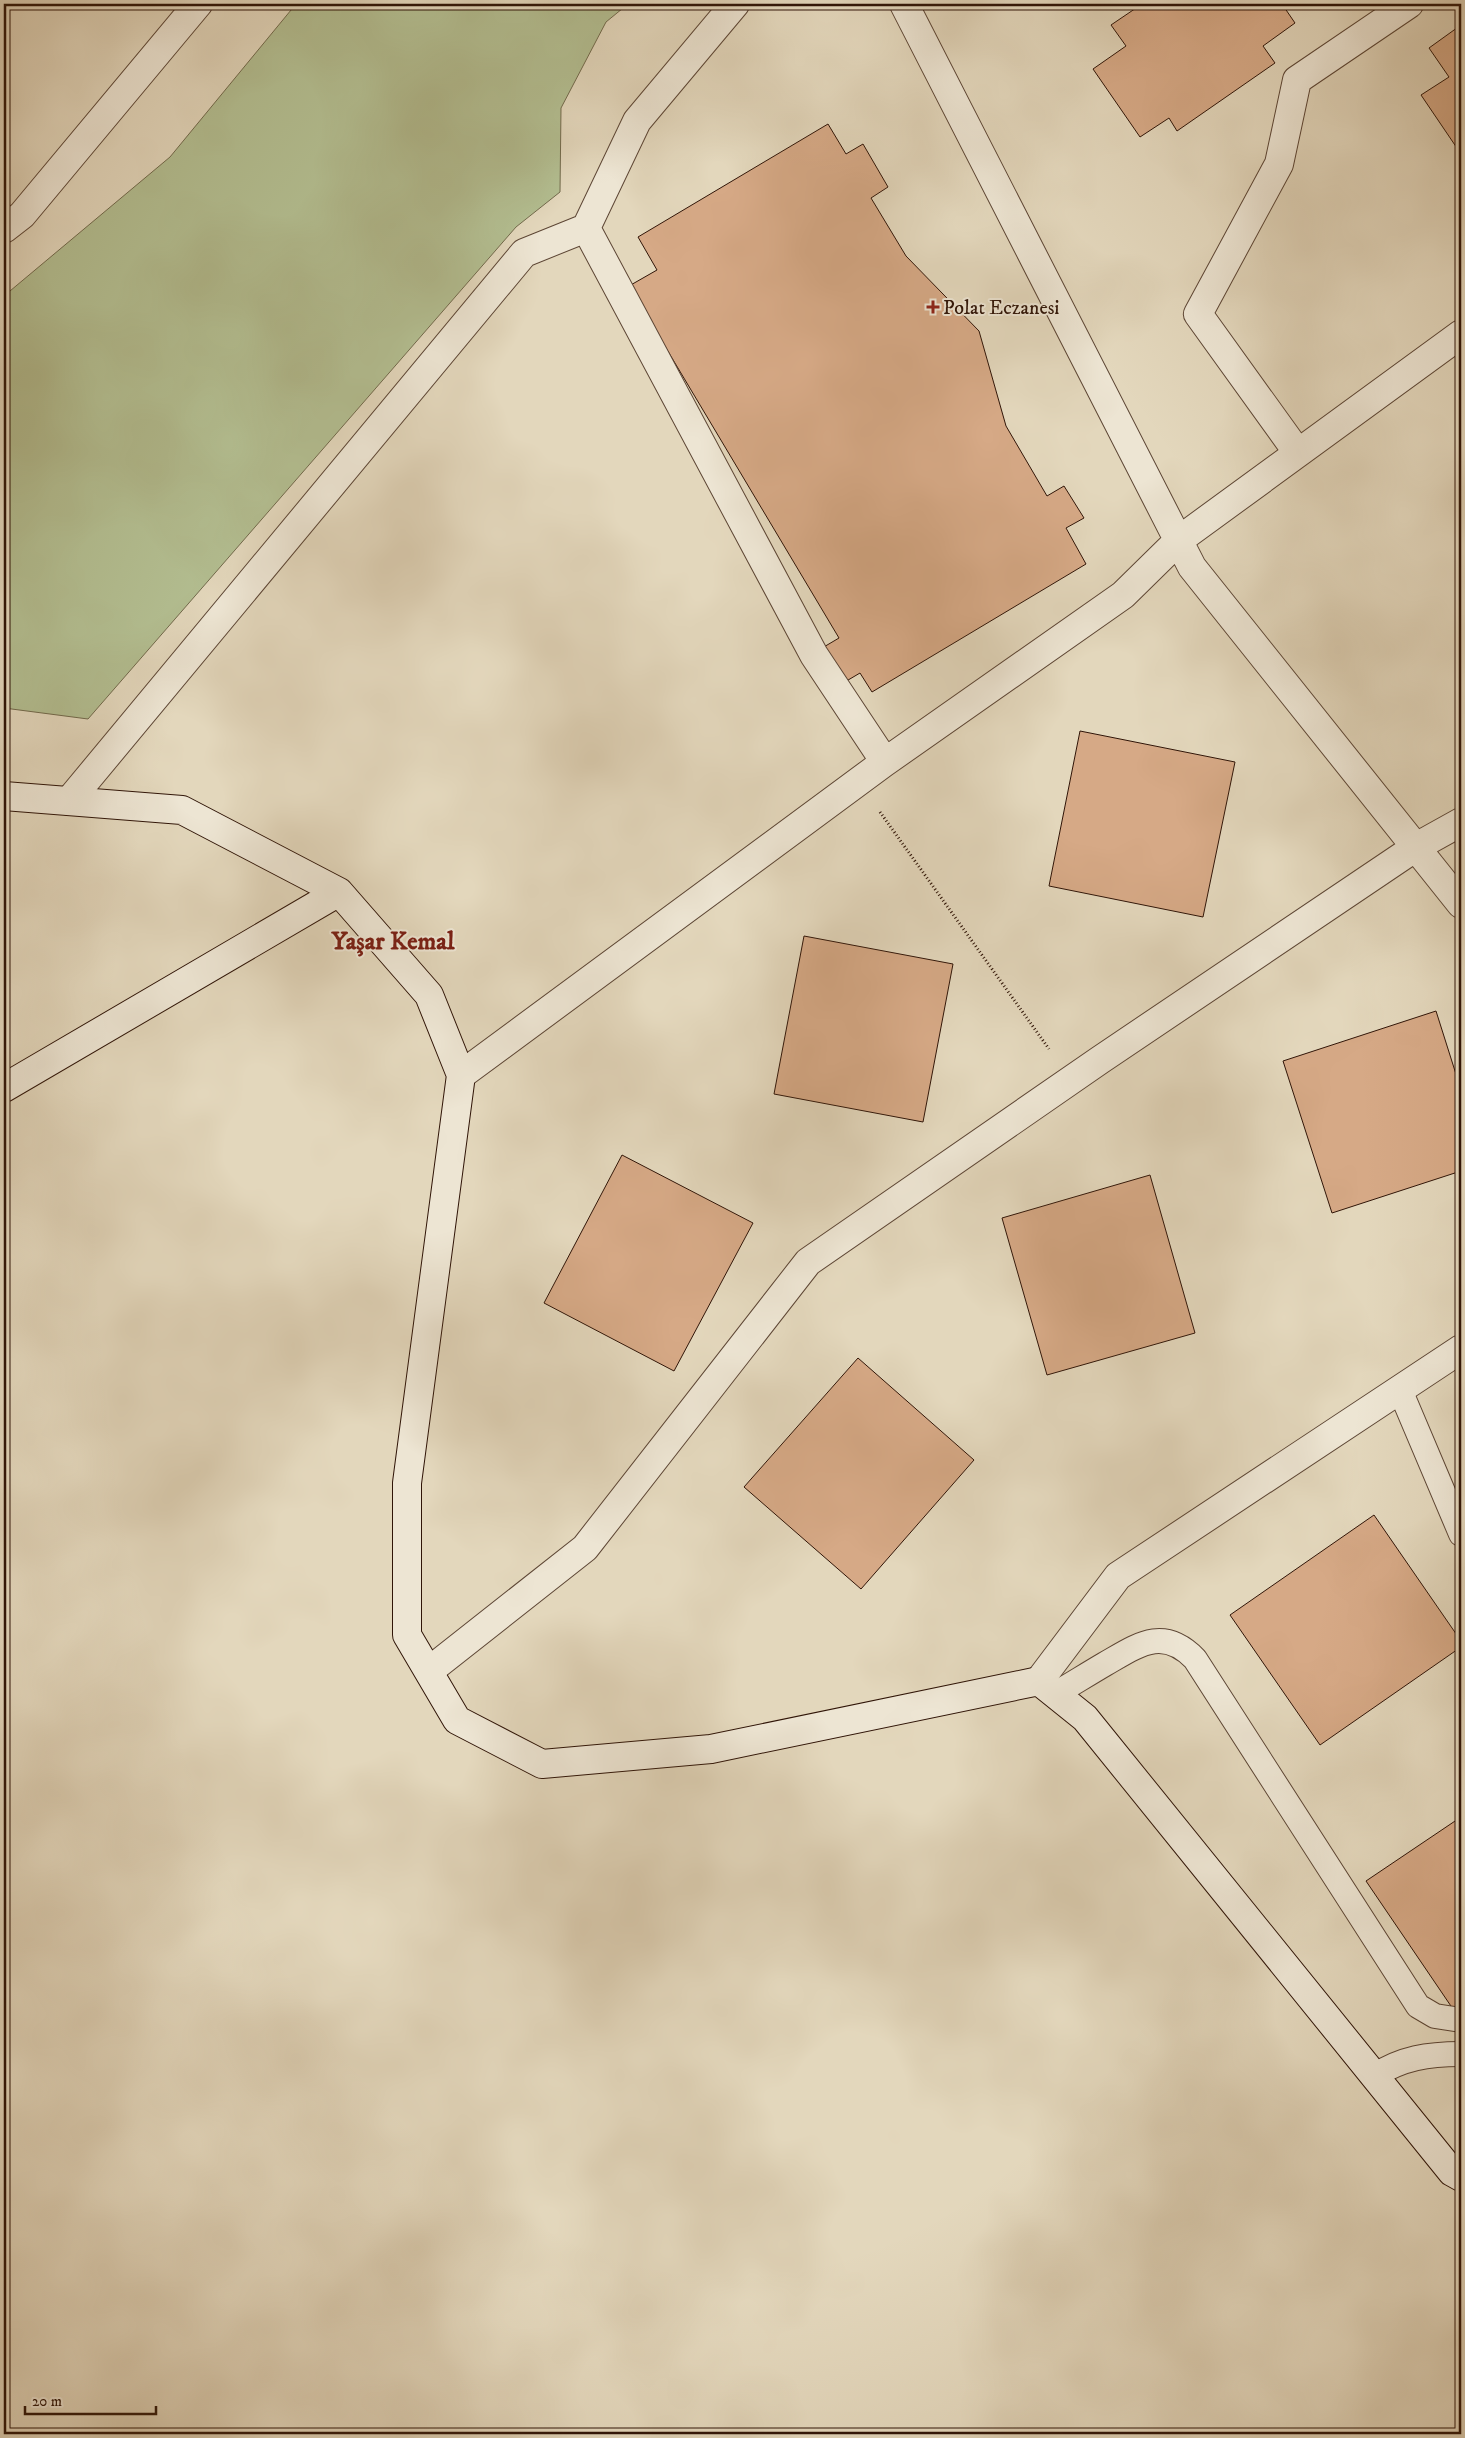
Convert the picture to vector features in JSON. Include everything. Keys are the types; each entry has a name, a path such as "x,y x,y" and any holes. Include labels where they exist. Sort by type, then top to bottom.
{"street":[{"path":"4,230 22,215 198,4"},
{"path":"69,801 524,254 586,228 637,121 735,4"},
{"path":"904,4 1192,567 1461,904"},
{"path":"1298,453 1198,314 1279,164 1297,80 1410,4"},
{"path":"586,228 814,655 885,762"},
{"path":"461,1075 885,762 1123,595 1179,540 1461,334"},
{"path":"4,796 182,810 339,892 429,995 461,1075 407,1483 407,1635 457,1720 542,1764 711,1749 1047,1687 1118,1576 1461,1349"},
{"path":"429,1672 585,1548 808,1262 1416,847 1461,822"},
{"path":"4,1088 339,892"},
{"path":"1047,1687 1085,1718 1452,2172 1461,2177"}],"lane":[{"path":"1400,1390 1461,1534"},
{"path":"1047,1687 1140,1644 1163,1641 1186,1650 1201,1667 1418,2006 1435,2016 1461,2020"},
{"path":"1374,2076 1393,2064 1402,2061 1431,2054 1461,2054"}],"path":[{"path":"859,782 1072,1080"}],"green space":[{"path":"296,4 628,4 606,22 561,108 560,192 516,227 88,719 4,708 4,296 170,157"}],"building":[{"path":"1142,4 1282,4 1295,23 1263,46 1275,63 1177,131 1169,118 1140,137 1093,69 1126,46 1111,25"},
{"path":"1461,25 1461,154 1421,95 1449,77 1429,48"},
{"path":"828,124 846,154 863,144 888,187 871,198 906,256 979,331 1006,426 1047,496 1064,486 1084,518 1066,528 1086,564 872,692 860,673 838,686 817,651 839,638 629,286 657,270 638,237"},
{"path":"1080,731 1235,762 1203,917 1049,886"},
{"path":"804,936 953,964 923,1122 774,1094"},
{"path":"1436,1011 1461,1090 1461,1171 1332,1213 1283,1061"},
{"path":"622,1155 753,1223 674,1371 544,1303"},
{"path":"1150,1175 1195,1333 1047,1375 1002,1218"},
{"path":"858,1358 974,1460 861,1589 744,1487"},
{"path":"1374,1515 1461,1641 1461,1647 1320,1745 1230,1615"},
{"path":"1461,1817 1461,2008 1455,2012 1366,1881"}],"place":[{"name":"Polat Eczanesi","path":"933,307"}],"district":[{"name":"Yaşar Kemal","path":"393,940"}]}
